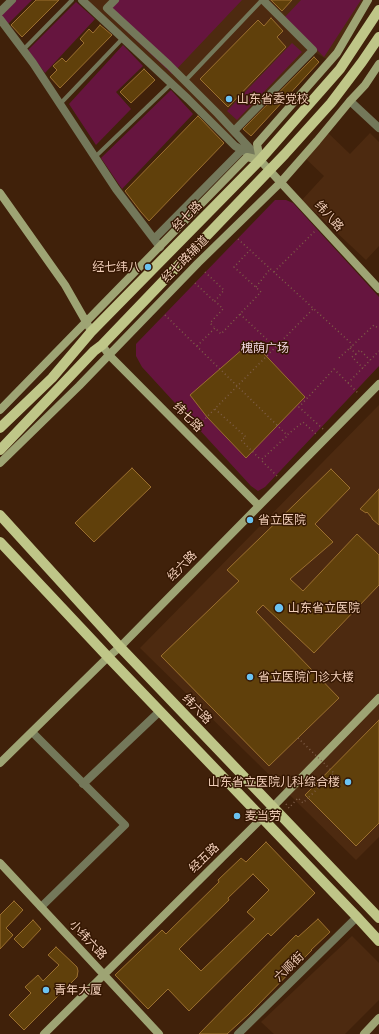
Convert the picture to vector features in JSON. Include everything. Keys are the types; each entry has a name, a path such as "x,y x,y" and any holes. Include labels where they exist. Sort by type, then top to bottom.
{"main road":[{"name":"经七路","path":"0,428 52,378 89,327 260,160 340,68 379,10"},
{"path":"0,450 269,170 331,103 379,37"},
{"name":"纬六路","path":"0,515 120,647 379,918"},
{"path":"0,542 379,941"}],"street":[{"path":"0,12 12,0"},
{"path":"82,0 235,146 260,160"},
{"path":"115,0 107,8 185,81 260,160"},
{"path":"234,131 313,50 263,0"},
{"path":"260,160 257,144 337,53 368,0"},
{"path":"0,19 60,104 116,189 160,247"},
{"name":"经七路辅道","path":"0,463 79,386 198,262 281,182 350,101 366,85 379,64"},
{"path":"350,101 379,128"},
{"path":"154,239 242,150"},
{"path":"0,410 89,327 160,247 247,156 260,160"},
{"name":"纬八路","path":"260,160 379,289"},
{"path":"0,193 65,285 89,327"},
{"name":"纬七路","path":"102,345 109,355 258,506"},
{"name":"经六路","path":"0,763 120,647 379,384"},
{"name":"经五路","path":"44,1034 273,807 379,698"},
{"path":"83,784 160,710"},
{"path":"32,732 125,825 41,907"},
{"name":"小纬六路","path":"0,863 159,1034"},
{"name":"六顺街","path":"238,1034 357,917"},
{"path":"364,1034 379,1018"}],"lane":[{"path":"23,50 72,0"},
{"path":"185,81 263,0"},
{"path":"60,104 123,38"},
{"path":"95,157 171,84"}],"path":[{"path":"274,272 321,226"},
{"path":"238,239 353,345"},
{"path":"195,283 223,309 210,323 221,334 261,292 234,267 250,250"},
{"path":"256,286 270,269"},
{"path":"206,272 224,290 215,301"},
{"path":"197,427 313,309"},
{"path":"240,314 275,348"},
{"path":"165,315 287,435"},
{"path":"339,358 374,325 379,329"},
{"path":"197,346 215,328"},
{"path":"350,348 356,354"},
{"path":"362,368 352,357 360,350 370,360"},
{"path":"348,383 379,351"},
{"path":"326,437 299,407 334,369 364,399"},
{"path":"215,409 246,437 241,440 283,481"},
{"path":"261,460 287,435 304,422 326,437"},
{"path":"298,738 334,773 303,803 298,798"}],"shaded area":[{"name":"山东省委党校","path":"83,0 364,0 328,60 313,51 232,138"},
{"path":"327,132 350,154 370,133 379,142 379,246 366,260 302,200 324,176 304,157"},
{"name":"山东省立医院","path":"379,405 379,837 356,860 140,648"},
{"path":"352,936 379,963 379,1000 345,1034 274,1034 261,1022"}],"green space":[{"path":"15,0 32,0 8,24 0,16"},
{"path":"118,0 242,0 172,74 106,12"},
{"path":"301,0 361,0 324,57 285,17"},
{"path":"76,2 95,19 45,73 28,50"},
{"path":"292,43 302,52 237,120 227,111"},
{"path":"123,45 143,66 116,92 131,109 96,145 69,104"},
{"path":"171,90 193,114 122,189 101,158"},
{"name":"槐荫广场","path":"275,200 286,200 293,203 379,297 379,366 265,487 258,491 251,486 142,367 136,356 136,344"}],"building":[{"path":"36,0 59,0 22,37 11,25"},
{"path":"271,0 292,0 282,11"},
{"path":"271,18 283,31 277,37 286,47 228,107 200,79 258,20 264,26"},
{"path":"100,25 112,35 60,88 50,77 57,70 53,66 62,58 66,62 84,43 80,39 89,29 93,33"},
{"path":"314,57 319,62 251,136 243,129"},
{"path":"144,69 155,80 131,103 120,92"},
{"path":"198,116 224,143 149,221 125,191"},
{"path":"252,341 305,397 246,458 207,417 190,395"},
{"path":"132,468 151,487 94,542 75,523"},
{"path":"331,469 350,488 315,524 333,542 290,579 303,591 357,534 379,555 379,585 314,653 263,605 256,612 339,698 269,766 161,656 239,581 227,570"},
{"path":"379,489 379,525 367,512 366,513 360,509"},
{"name":"山东省立医院儿科综合楼","path":"379,720 379,823 356,846 305,795"},
{"path":"266,842 315,893 271,936 268,933 189,1011 168,989 148,1009 115,975 162,930 166,934 241,858 246,862","holes":["253,874 269,890 247,912 255,919 201,971 179,949"]},
{"path":"14,901 23,910 6,928 13,935 0,949 0,915"},
{"path":"318,919 330,932 249,1014 227,1034 199,1034 296,935 298,937"},
{"path":"33,920 41,929 23,948 14,939"},
{"name":"青年大厦","path":"56,947 77,967 77,977 24,1030 9,1015 31,993 25,987 38,975 43,981 59,965 48,955"}],"place":[{"name":"山东省委党校","path":"229,99"},
{"name":"经七纬八","path":"148,267"},
{"name":"省立医院","path":"250,520"},
{"name":"山东省立医院","path":"279,608"},
{"name":"省立医院门诊大楼","path":"250,677"},
{"name":"山东省立医院儿科综合楼","path":"348,782"},
{"name":"麦当劳","path":"237,816"},
{"name":"青年大厦","path":"46,990"}]}
